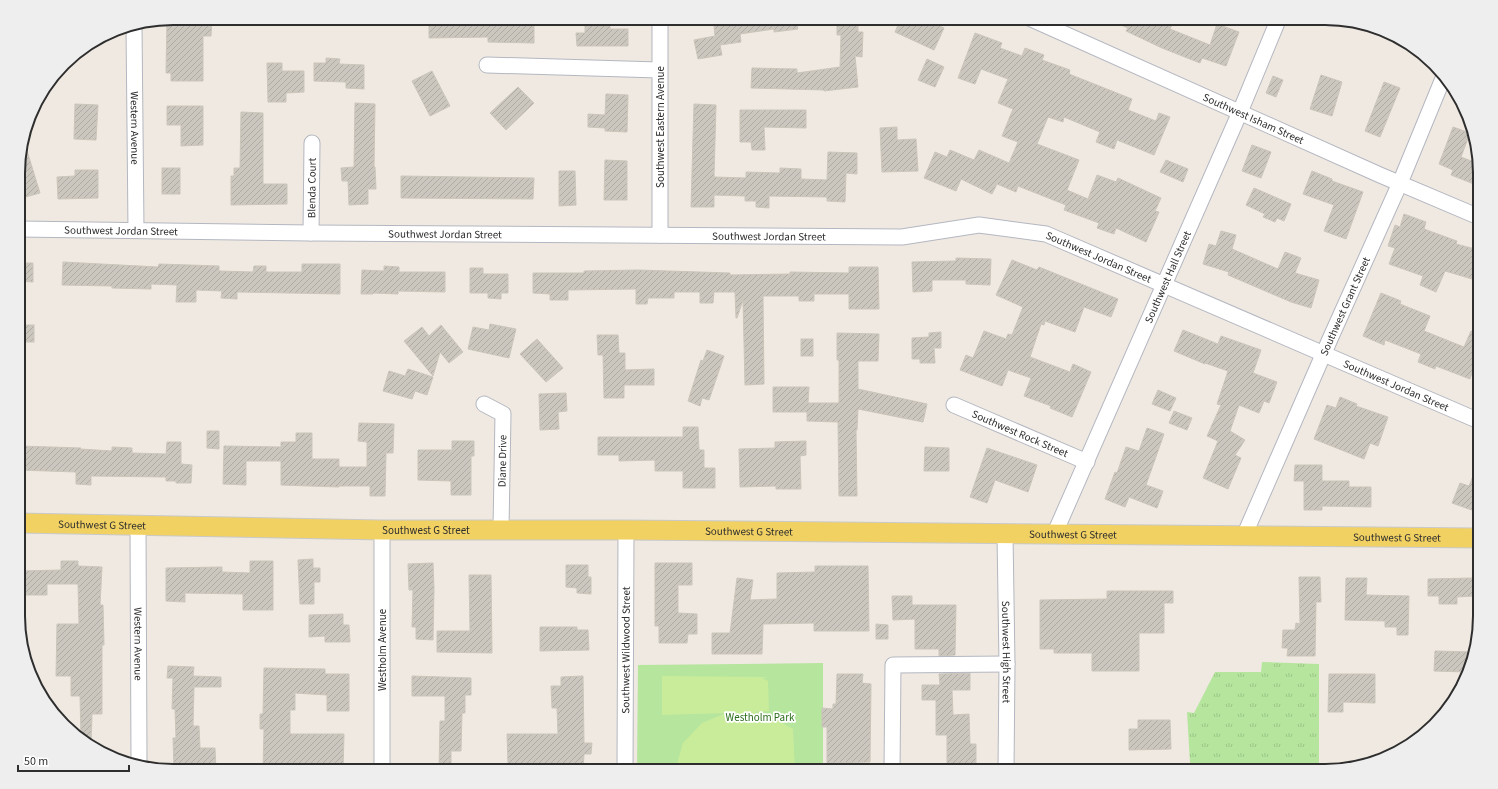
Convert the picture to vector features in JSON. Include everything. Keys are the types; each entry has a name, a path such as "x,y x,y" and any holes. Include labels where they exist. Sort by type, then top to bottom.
{"main road":[{"name":"Southwest G Street","path":"25,523 382,530 501,529 1473,538"}],"street":[{"name":"Southwest Eastern Avenue","path":"660,25 660,235"},
{"name":"Southwest Isham Street","path":"1045,25 1473,214"},
{"name":"Southwest Hall Street","path":"1054,534 1240,112 1276,25"},
{"name":"Western Avenue","path":"134,30 136,230"},
{"path":"487,65 659,70"},
{"name":"Southwest Grant Street","path":"1244,536 1400,183 1441,82"},
{"name":"Blenda Court","path":"311,233 312,143"},
{"name":"Southwest Jordan Street","path":"25,229 311,233 902,236 979,225 1046,234 1473,418"},
{"name":"Diane Drive","path":"484,404 503,414 501,529"},
{"name":"Southwest Rock Street","path":"954,405 1087,462"},
{"name":"Western Avenue","path":"138,526 139,760"},
{"name":"Westholm Avenue","path":"382,530 382,764"},
{"name":"Southwest Wildwood Street","path":"625,764 626,530"},
{"name":"Southwest High Street","path":"1005,534 1006,764"},
{"path":"892,764 893,665 1006,664"}],"green space":[{"path":"1262,662 1319,664 1319,764 1187,764 1190,763 1187,712 1194,713 1215,672 1261,672"},
{"name":"Westholm Park","path":"823,663 823,764 637,764 638,665"},
{"path":"662,676 768,677 762,678 768,681 769,711 752,712 766,714 793,729 795,764 677,764 683,743 702,723 726,713 662,715"}],"building":[{"path":"167,25 212,25 211,36 203,36 203,81 171,81 171,73 166,73"},
{"path":"429,25 534,25 534,43 488,42 488,37 429,38"},
{"path":"585,25 610,25 610,29 628,29 628,46 577,46 576,33 585,33"},
{"path":"802,25 797,26 798,29 774,32 774,29 740,34 741,42 720,45 722,55 698,59 694,40 715,36 714,26"},
{"path":"837,25 858,25 858,32 863,32 862,57 855,56 858,87 824,91 751,88 752,68 797,69 797,73 840,67 841,35 837,35"},
{"path":"898,25 937,25 944,28 934,50 895,32"},
{"path":"1121,25 1172,25 1170,29 1210,45 1217,25 1239,32 1226,66 1202,58 1200,63 1162,48 1126,31 1128,28"},
{"path":"975,33 1002,43 1000,48 1022,56 1025,48 1044,55 1042,60 1070,70 1069,74 1132,99 1128,110 1156,121 1159,113 1170,117 1154,155 1117,140 1114,149 1096,142 1100,132 1064,117 1063,122 1048,117 1037,144 1079,160 1067,190 1088,199 1097,175 1116,182 1118,178 1161,198 1155,211 1159,212 1146,242 1116,228 1114,234 1097,228 1099,223 1064,210 1066,205 1018,186 1016,192 997,184 992,194 961,179 956,191 924,178 935,152 947,157 950,150 974,160 979,150 1009,163 1018,142 1002,136 1013,109 998,103 1008,79 981,69 975,84 958,78"},
{"path":"326,58 340,59 339,64 364,65 364,89 346,88 346,82 314,81 314,63 326,63"},
{"path":"927,59 944,67 935,87 918,80"},
{"path":"267,63 282,63 282,71 304,71 304,92 286,93 286,102 268,102"},
{"path":"432,71 450,106 430,116 412,81"},
{"path":"1321,75 1342,82 1332,116 1310,109"},
{"path":"1273,76 1283,80 1276,97 1266,93"},
{"path":"1384,82 1400,88 1380,137 1365,131"},
{"path":"518,87 534,103 506,130 490,113"},
{"path":"606,94 628,95 627,132 605,131 605,128 588,127 588,114 605,115"},
{"path":"355,103 375,104 374,167 376,189 368,189 368,204 349,205 348,181 342,181 341,168 354,167"},
{"path":"75,104 98,105 96,140 74,139"},
{"path":"694,104 716,105 714,177 746,178 746,172 780,173 780,168 801,169 801,179 827,180 828,152 857,153 857,174 846,173 845,202 827,201 827,197 769,196 769,208 756,207 756,201 745,201 745,196 714,195 714,207 691,207"},
{"path":"167,106 203,106 203,145 181,146 181,125 167,125"},
{"path":"740,110 806,110 806,128 764,127 765,150 752,150 751,142 740,142"},
{"path":"241,112 263,113 263,184 287,184 287,204 231,205 231,176 234,176 234,168 240,168"},
{"path":"897,127 897,140 916,139 918,171 882,172 880,128"},
{"path":"1453,127 1467,132 1468,137 1461,157 1473,162 1473,184 1451,175 1453,170 1439,164"},
{"path":"1252,145 1271,152 1261,178 1242,171"},
{"path":"27,150 40,193 25,197 25,163"},
{"path":"605,160 627,161 627,200 604,200"},
{"path":"1166,160 1188,169 1183,182 1160,172"},
{"path":"162,168 180,168 180,194 162,194"},
{"path":"75,170 98,170 98,198 58,199 57,177 75,176"},
{"path":"559,171 575,171 576,205 559,206"},
{"path":"1312,171 1332,179 1332,181 1363,192 1346,239 1324,231 1334,205 1303,194"},
{"path":"401,176 534,178 533,199 401,198"},
{"path":"1254,188 1291,204 1284,221 1277,218 1275,222 1263,217 1265,214 1246,205"},
{"path":"1404,214 1426,222 1424,229 1457,241 1456,244 1473,248 1473,279 1445,271 1436,292 1420,285 1423,276 1389,264 1395,248 1388,246 1395,225 1400,227"},
{"path":"1221,231 1236,235 1232,249 1278,269 1285,252 1301,258 1295,273 1319,280 1311,308 1291,302 1228,275 1229,272 1203,264 1209,244 1216,246"},
{"path":"956,258 991,259 990,285 966,284 966,280 932,280 932,291 913,292 912,262 956,261"},
{"path":"1012,260 1037,270 1039,267 1118,299 1111,317 1084,307 1075,332 1045,321 1044,325 1041,324 1030,357 1070,372 1073,364 1091,372 1072,417 1050,408 1051,406 1024,396 1031,378 1008,370 1002,386 960,370 966,355 973,358 984,331 1006,339 1008,334 1012,335 1023,307 996,295"},
{"path":"63,262 158,267 159,264 219,266 219,271 253,272 254,266 266,266 266,272 302,272 302,264 340,264 340,294 237,292 237,299 221,298 222,291 196,290 196,302 176,302 177,285 151,284 151,289 112,288 112,286 62,285"},
{"path":"25,263 33,263 33,282 25,281"},
{"path":"384,266 399,267 399,272 445,272 445,292 398,291 398,294 361,294 362,270 384,271"},
{"path":"849,267 878,267 879,309 849,309 849,294 814,294 814,301 799,301 799,296 763,296 764,384 745,385 743,300 736,318 735,292 714,292 713,303 700,303 700,292 674,292 674,298 648,298 647,304 636,304 636,289 568,290 568,300 550,300 550,294 533,293 533,273 584,273 584,271 638,270 730,273 730,275 790,274 790,272 849,273"},
{"path":"470,268 483,268 483,274 508,274 508,293 501,293 501,299 488,298 488,293 470,293"},
{"path":"1381,293 1401,301 1400,304 1430,316 1424,331 1464,347 1471,331 1473,332 1473,370 1470,379 1436,366 1435,369 1418,362 1421,354 1385,340 1384,345 1363,336"},
{"path":"490,324 516,329 509,358 468,349 473,327 489,330"},
{"path":"25,325 34,325 34,342 25,342"},
{"path":"441,325 463,352 449,363 440,352 433,376 404,341 422,327 429,336"},
{"path":"1183,330 1218,344 1221,336 1261,350 1253,373 1277,382 1269,403 1264,401 1259,413 1239,405 1230,431 1245,440 1235,455 1241,458 1228,489 1203,478 1218,441 1207,436 1221,405 1217,404 1228,371 1205,364 1174,351"},
{"path":"941,332 941,348 934,348 935,363 920,363 920,359 912,359 912,338 929,337 929,333"},
{"path":"837,333 879,334 878,361 858,361 858,389 927,404 923,422 858,409 856,430 857,496 839,496 838,422 807,421 807,412 773,412 773,387 809,387 808,403 839,403 839,360 837,360"},
{"path":"597,335 618,335 619,353 625,353 625,370 654,369 654,385 624,385 624,398 604,398 603,355 598,355"},
{"path":"537,339 563,368 546,382 520,354"},
{"path":"801,339 813,339 813,356 801,356"},
{"path":"707,350 724,356 709,400 702,398 700,406 688,401 701,360 703,361"},
{"path":"408,369 433,377 427,395 415,391 412,399 383,391 389,371 405,376"},
{"path":"1158,390 1176,398 1170,411 1152,404"},
{"path":"566,393 567,411 558,412 559,429 540,430 539,394"},
{"path":"1340,397 1357,404 1356,406 1388,417 1378,446 1370,443 1364,459 1314,439 1327,405 1336,408"},
{"path":"1174,411 1192,418 1187,430 1169,423"},
{"path":"359,423 394,424 393,453 386,453 385,496 370,496 370,486 339,487 281,485 281,461 246,461 246,485 223,484 224,446 281,447 281,442 296,442 296,433 312,433 312,459 339,459 339,467 367,467 367,442 358,441"},
{"path":"683,427 698,427 699,450 704,450 704,468 715,468 715,488 683,488 683,471 655,471 655,460 619,461 619,455 598,455 598,437 683,437"},
{"path":"1147,428 1164,434 1146,485 1163,491 1157,508 1129,497 1125,507 1105,499 1115,472 1117,473 1126,447 1139,451"},
{"path":"207,431 219,431 219,449 207,448"},
{"path":"452,441 474,441 474,456 471,456 471,495 451,495 451,481 418,480 418,450 452,450"},
{"path":"806,441 806,455 800,456 801,489 776,489 776,486 740,487 739,449 775,448 775,442"},
{"path":"167,442 181,442 181,464 192,465 191,483 166,481 166,477 91,476 91,485 76,484 76,472 25,470 25,446 81,448 80,449 112,451 112,447 132,448 132,453 166,454"},
{"path":"925,447 949,448 949,471 924,471"},
{"path":"987,448 1037,465 1028,492 995,480 987,503 970,497"},
{"path":"1295,465 1322,465 1322,481 1349,481 1349,487 1371,487 1371,507 1322,506 1322,510 1304,510 1304,481 1294,481"},
{"path":"1473,476 1473,510 1452,503 1460,483 1469,486"},
{"path":"313,559 313,568 320,568 320,582 314,582 314,604 300,604 298,560"},
{"path":"61,561 78,561 78,566 102,567 100,605 103,605 104,645 102,645 102,714 92,714 91,739 81,731 80,696 71,696 71,676 56,676 57,624 79,624 78,584 47,584 47,595 25,595 25,571 61,570"},
{"path":"250,561 273,561 273,610 243,610 243,594 185,593 185,602 166,601 166,568 222,567 222,572 250,573"},
{"path":"433,563 433,640 416,639 416,627 412,627 413,590 409,590 408,564"},
{"path":"655,563 692,563 692,585 678,585 678,613 697,614 697,634 688,634 687,643 659,643 659,626 655,626"},
{"path":"566,565 588,565 588,577 591,577 591,594 577,593 577,588 566,587"},
{"path":"815,566 868,566 869,631 814,631 814,623 763,624 762,654 712,654 712,633 730,633 737,578 753,580 750,600 777,599 777,573 815,572"},
{"path":"469,575 491,575 492,653 437,652 437,631 470,631"},
{"path":"1299,577 1320,577 1321,602 1316,602 1315,656 1287,656 1288,648 1282,648 1283,630 1295,630 1296,623 1300,624"},
{"path":"1346,578 1367,578 1366,595 1409,596 1408,635 1397,635 1397,627 1385,627 1385,621 1345,620"},
{"path":"1473,578 1473,596 1457,597 1457,604 1439,604 1439,596 1428,596 1428,579"},
{"path":"1107,591 1173,591 1173,603 1164,603 1164,633 1139,633 1139,671 1092,671 1092,653 1054,653 1054,649 1040,649 1040,600 1107,599"},
{"path":"892,596 912,596 912,605 956,605 955,655 939,656 939,649 915,649 915,619 893,620"},
{"path":"343,614 343,625 349,625 350,642 325,642 325,636 309,637 309,615"},
{"path":"876,624 888,625 888,639 876,639"},
{"path":"540,627 577,627 577,630 588,630 589,650 540,651"},
{"path":"1435,651 1468,652 1462,672 1434,671"},
{"path":"168,666 194,667 193,676 221,677 221,687 194,687 193,726 199,726 200,748 215,748 216,764 174,764 173,738 176,738 175,709 172,709 173,678 167,678"},
{"path":"264,668 325,669 325,674 349,674 349,711 327,711 327,695 295,693 295,710 290,710 290,734 344,734 343,764 263,764 264,729 260,729 260,714 263,714"},
{"path":"970,673 970,690 952,690 953,715 969,714 970,744 976,744 976,764 947,764 947,735 936,735 936,700 922,700 922,685 940,685 939,674"},
{"path":"837,674 863,674 862,683 871,684 870,762 827,763 827,727 822,727 822,708 833,709 833,704 836,704"},
{"path":"1329,674 1375,674 1375,703 1343,702 1343,712 1328,712"},
{"path":"412,676 471,678 471,695 465,695 465,713 462,713 461,751 451,751 451,764 439,764 440,721 445,721 445,696 412,696"},
{"path":"583,676 584,743 592,743 591,754 584,754 583,764 508,764 507,734 558,734 557,708 552,708 551,686 561,686 561,677"},
{"path":"1138,720 1170,720 1171,749 1129,750 1129,729 1138,729"}]}
